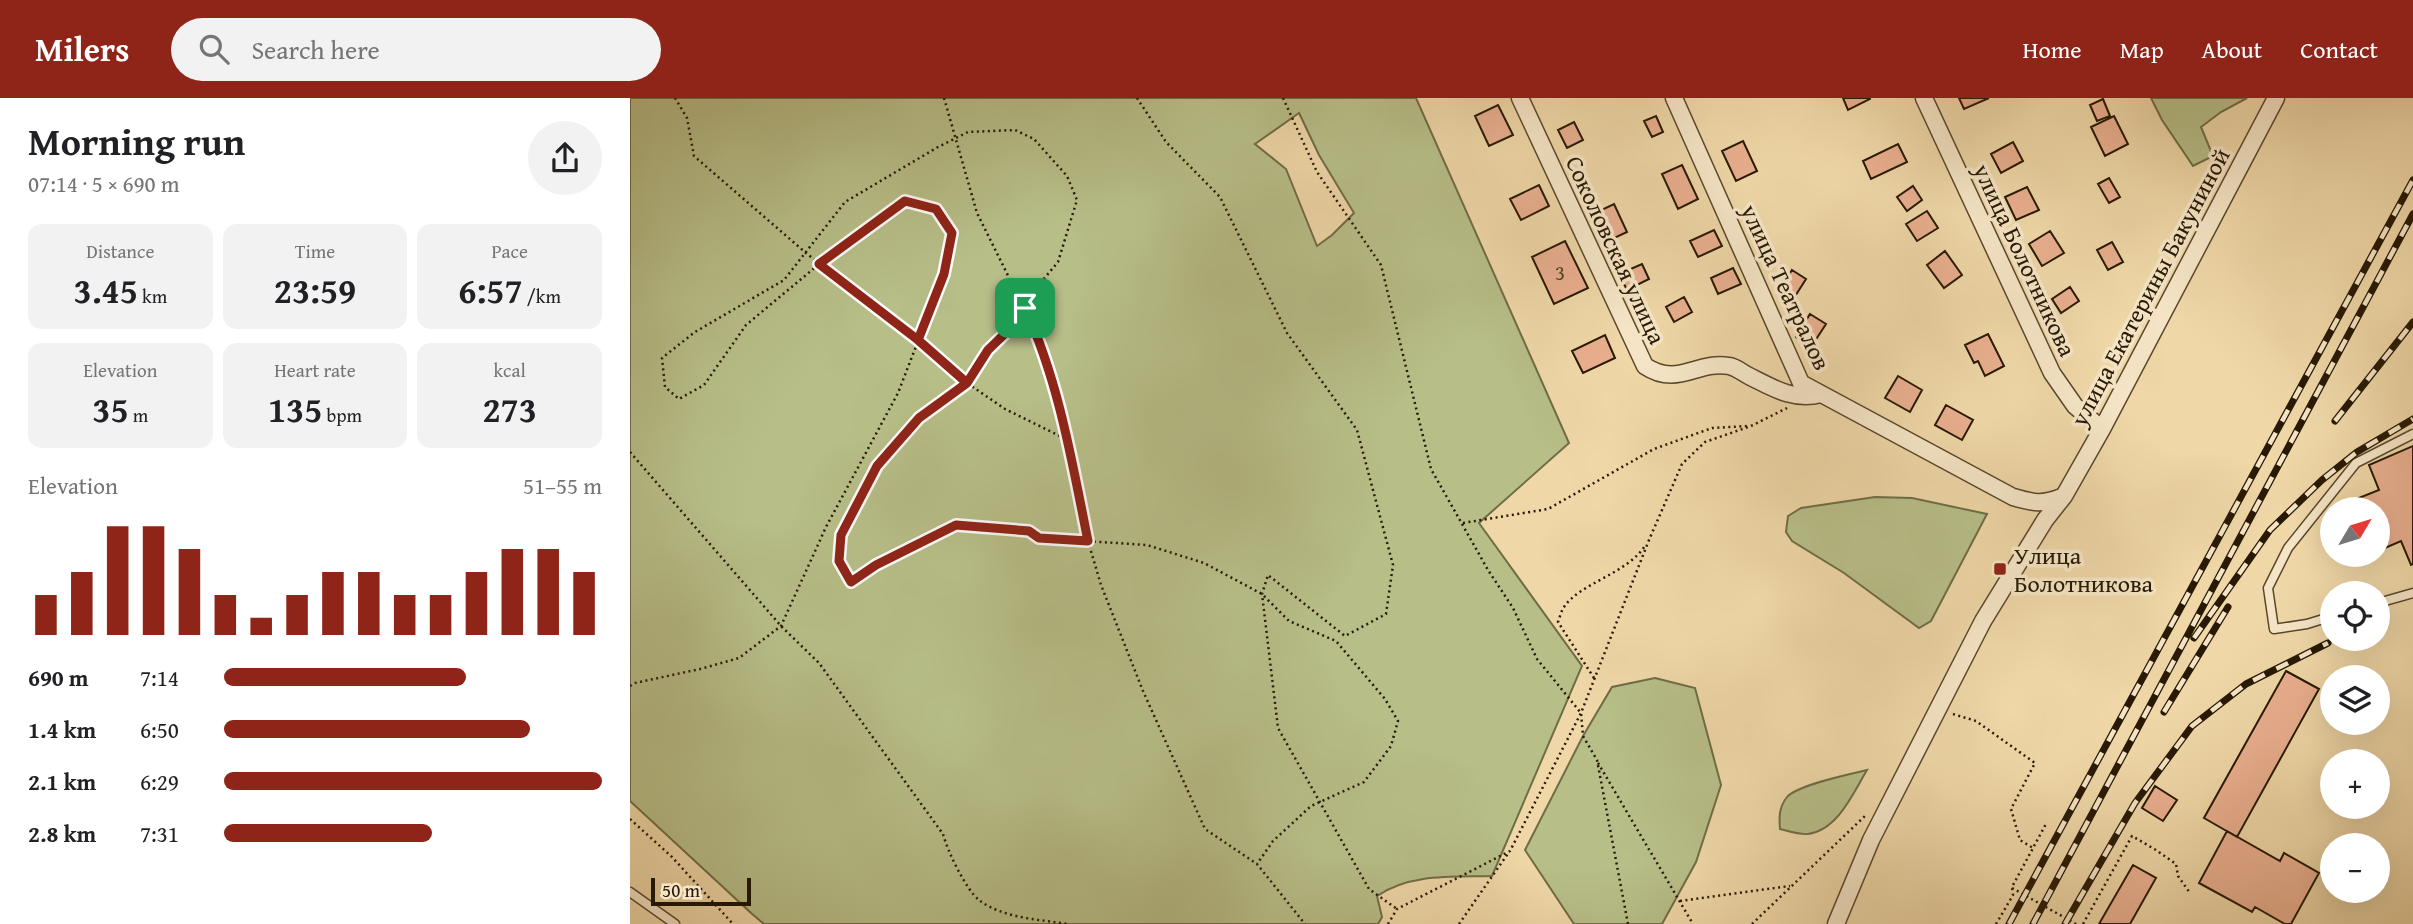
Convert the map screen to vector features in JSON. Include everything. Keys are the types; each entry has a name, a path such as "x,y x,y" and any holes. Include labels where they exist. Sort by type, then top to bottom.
{"street":[{"name":"Соколовская улица","path":"1520,98 1646,366 1656,373 1674,376 1730,366 1787,395 1810,397 1821,394"},
{"name":"улица Театралов","path":"1674,98 1801,383 2013,497 2045,503 2064,496"},
{"name":"улица Болотникова","path":"1924,98 2052,373 2075,406 2102,429"},
{"name":"улица Екатерины Бакуниной","path":"1836,924 1871,840 1983,621 2045,520 2064,496 2102,429 2276,98"}],"lane":[{"path":"2320,620 2274,629 2268,588 2288,548 2356,463 2413,434"},
{"path":"2390,600 2413,593"},
{"path":"630,892 675,924"}],"path":[{"path":"675,98 687,118 694,156 819,264 918,340 967,383 1005,409 1068,440"},
{"path":"944,98 976,213 1038,336 1068,440 1088,541 1101,585 1143,691 1205,829 1257,864 1305,924"},
{"path":"1137,98 1166,142 1220,197 1287,333 1357,430 1393,565 1386,614 1345,636 1268,575 1262,594 1278,728 1369,889 1397,909"},
{"path":"1283,98 1317,172 1381,265 1431,468 1488,570 1513,608 1537,659 1581,713 1583,736 1693,924"},
{"path":"630,686 635,682 738,658 781,626 826,527 898,393 944,274 952,233 936,209 905,201 819,264 746,325 704,385 679,399 665,387 662,358 695,332 785,280 845,202 968,132 1015,130 1034,139 1067,176 1077,200 1058,262 1032,293 1020,319 988,350 967,383 919,418 877,466 841,535 839,561 851,582 876,565 956,525 1029,531 1039,538 1147,545 1204,563 1262,594 1289,621 1336,641 1385,699 1398,721 1391,746 1364,782 1311,806 1273,841 1257,864"},
{"path":"1459,924 1510,850 1581,713 1682,464 1705,442 1751,426 1786,408"},
{"path":"1463,523 1548,509 1654,449 1712,428 1751,426"},
{"path":"630,452 781,626 819,663 943,834 948,853 978,900 1013,916 1069,924"},
{"path":"1594,678 1558,622 1565,606 1577,593 1636,558 1649,540"},
{"path":"1951,713 1976,721 2035,764 2011,809 2020,840 2033,848"},
{"path":"1597,760 1628,924"},
{"path":"1752,924 1870,811"},
{"path":"630,819 672,857 733,924"},
{"path":"1996,924 2013,895 2012,887 2047,822"},
{"path":"2083,924 2132,836 2176,864 2178,876 2190,892"},
{"path":"1388,924 1397,909 1510,850"},
{"path":"1679,901 1790,886"},
{"path":"2012,887 2076,924"}],"green space":[{"path":"630,98 1416,98 1569,443 1479,523 1582,666 1492,876 1433,878 1404,883 1377,896 1382,917 1378,924 764,924 630,801","holes":["1299,113 1319,155 1354,213 1317,246 1286,169 1255,144"]},
{"path":"2151,98 2247,98 2201,127 2213,156 2193,166 2162,120"},
{"path":"1875,497 1912,498 1987,514 1931,621 1919,628 1844,573 1792,541 1786,532 1788,516 1801,508"},
{"path":"1655,678 1695,688 1721,785 1696,862 1662,924 1574,924 1525,850 1583,736 1612,687"},
{"path":"1867,770 1844,809 1828,826 1808,834 1780,829 1781,808 1787,797 1801,788 1824,780"}],"building":[{"path":"1843,98 1870,98 1870,99 1848,110"},
{"path":"1959,98 1989,98 1964,109"},
{"path":"2103,99 2110,116 2097,121 2090,105"},
{"path":"1498,105 1513,135 1489,146 1475,116"},
{"path":"1656,116 1663,132 1652,137 1644,121"},
{"path":"2114,116 2128,144 2105,156 2091,127"},
{"path":"1574,122 1583,140 1567,148 1558,130"},
{"path":"1743,141 1757,171 1736,181 1722,151"},
{"path":"2013,142 2023,161 2001,173 1991,154"},
{"path":"1898,144 1907,162 1871,179 1863,161"},
{"path":"1682,165 1698,199 1678,209 1662,174"},
{"path":"2109,178 2120,197 2109,203 2098,184"},
{"path":"1539,185 1549,206 1521,220 1510,199"},
{"path":"1913,186 1922,200 1907,211 1897,197"},
{"path":"2027,187 2039,210 2016,220 2005,197"},
{"path":"1614,204 1627,232 1608,241 1595,213"},
{"path":"1927,211 1938,228 1917,241 1906,224"},
{"path":"1714,230 1722,246 1698,257 1690,241"},
{"path":"2050,231 2064,253 2042,266 2029,244"},
{"path":"1565,241 1588,288 1554,304 1532,257"},
{"path":"2112,242 2123,262 2108,270 2097,250"},
{"path":"1945,251 1962,275 1944,288 1927,265"},
{"path":"1642,264 1649,279 1627,290 1619,274"},
{"path":"1733,268 1741,284 1718,294 1711,278"},
{"path":"1792,270 1806,279 1792,301 1778,292"},
{"path":"2070,287 2079,301 2061,313 2052,299"},
{"path":"1684,297 1692,312 1674,322 1666,307"},
{"path":"1810,314 1826,324 1811,347 1796,337"},
{"path":"1988,334 2004,366 1985,376 1978,361 1974,363 1965,345"},
{"path":"1605,335 1615,358 1583,373 1572,351"},
{"path":"1898,376 1922,390 1910,412 1885,398"},
{"path":"1946,405 1973,420 1962,440 1935,425"},
{"path":"2413,446 2411,565 2401,541 2390,546 2390,497 2362,497 2379,490 2369,465"},
{"path":"2286,671 2319,689 2237,837 2204,818"},
{"path":"2155,786 2177,800 2163,821 2142,808"},
{"path":"2227,831 2280,861 2284,853 2319,873 2291,924 2285,924 2255,907 2252,912 2199,883"},
{"path":"2133,865 2156,878 2130,924 2099,924"}],"railway":[{"path":"2009,924 2413,180"},
{"path":"2033,924 2413,214"},
{"path":"2335,421 2413,322"},
{"path":"2194,638 2270,530 2322,480 2357,452 2413,419"},
{"path":"2164,712 2228,607"},
{"path":"2065,924 2135,803 2192,726 2246,684 2320,647"}],"place":[{"name":"Улица Болотникова","path":"2000,569"}],"route":[{"path":"1025,308 1020,319 988,350 967,383 918,340 819,264 905,201 936,209 952,233 944,274 918,340 967,383 919,418 877,466 841,535 839,561 851,582 876,565 956,525 1029,531 1039,538 1088,541 1064,422 1038,336 1025,308"}]}
